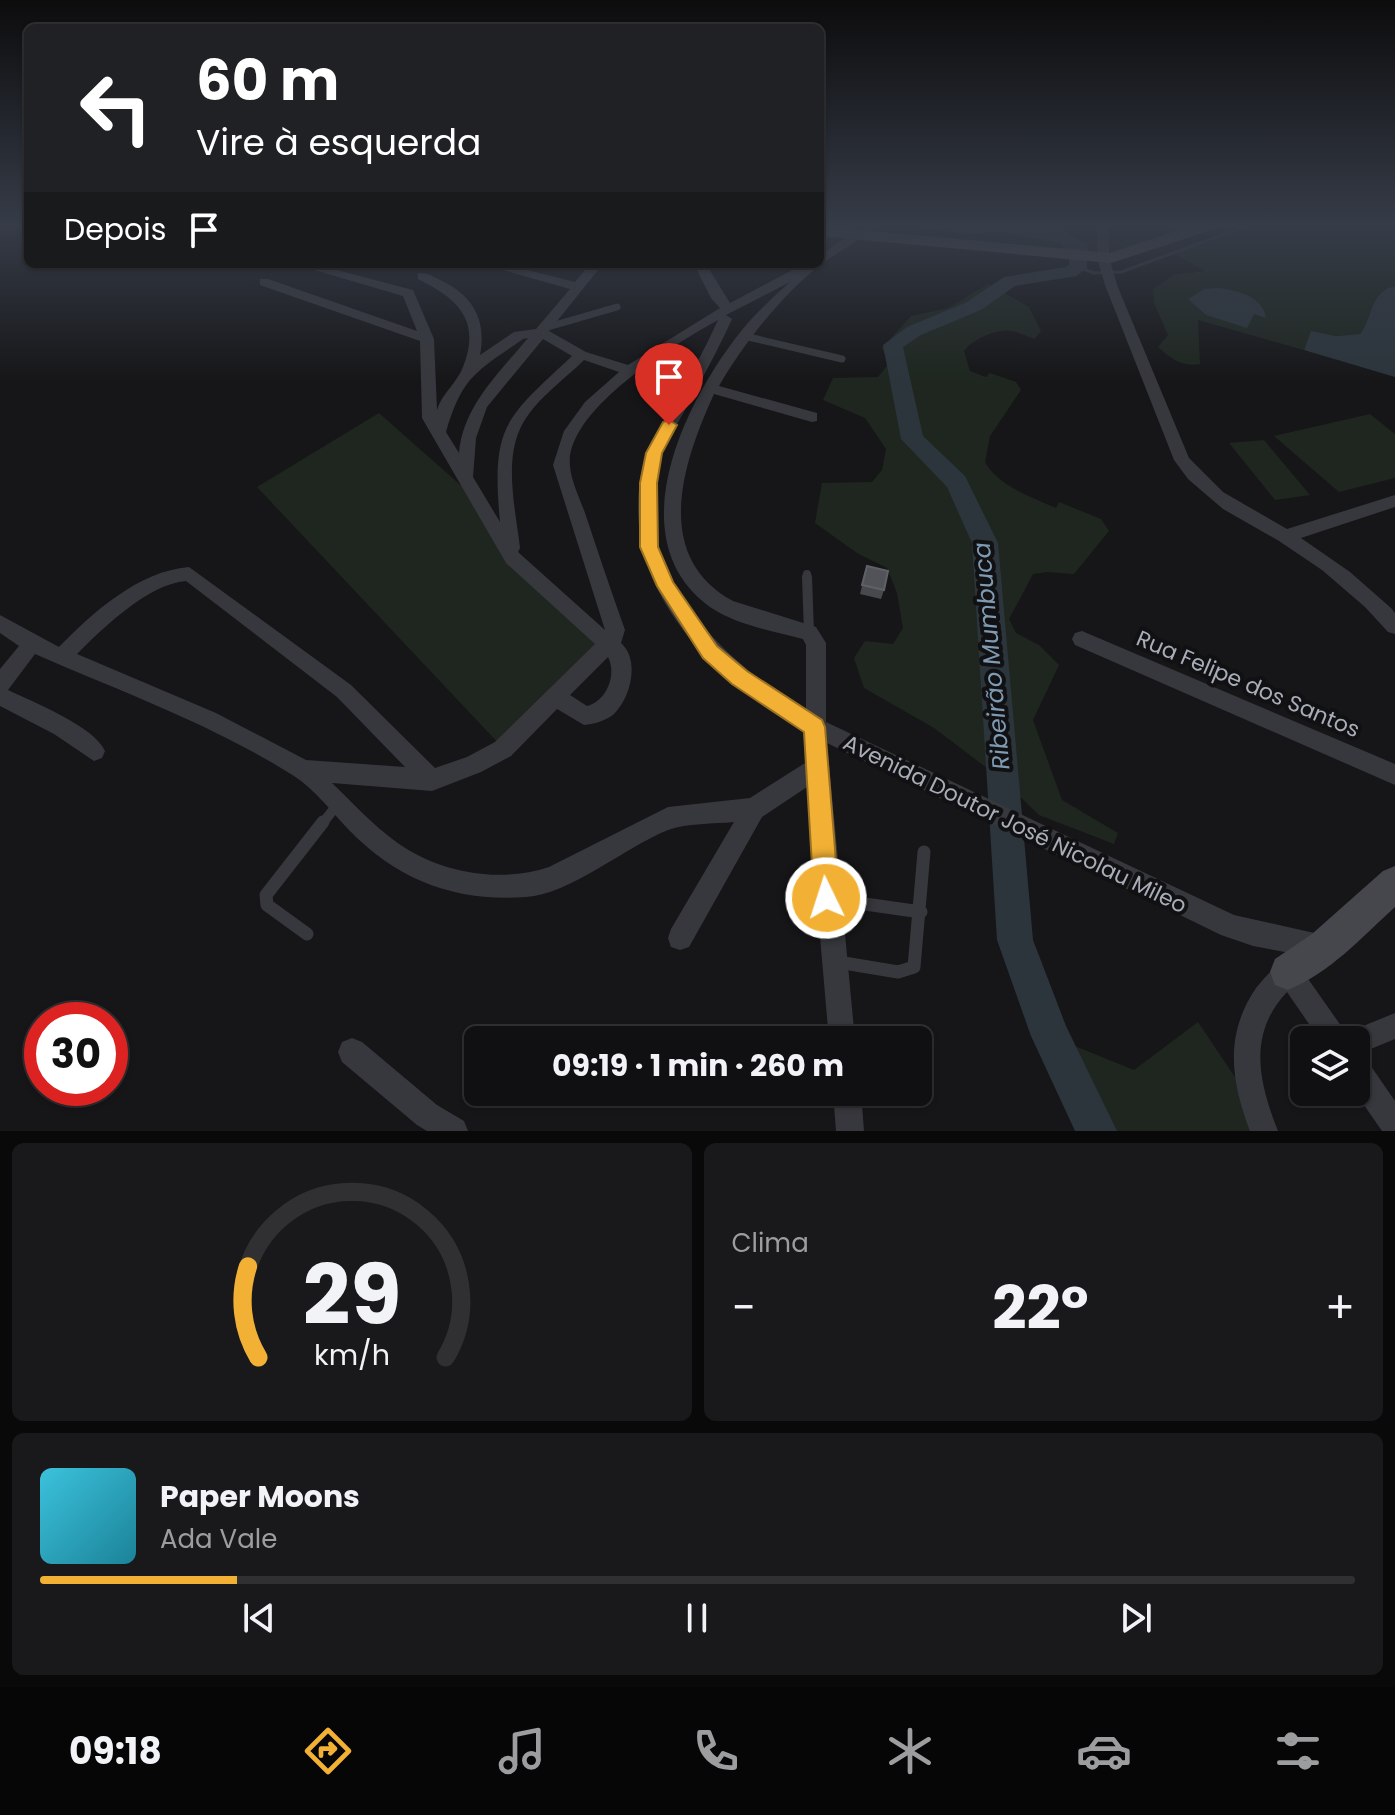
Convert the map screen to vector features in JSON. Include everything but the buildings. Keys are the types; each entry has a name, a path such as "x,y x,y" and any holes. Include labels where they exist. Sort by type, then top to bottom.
{"main road":[{"path":"1288,972 1325,947 1395,883"}],"street":[{"path":"347,277 408,293"},
{"path":"408,293 421,277"},
{"path":"424,277 454,291 471,311 477,332 470,369"},
{"path":"538,277 578,287"},
{"path":"465,476 468,438 480,406 493,387 545,330 585,277"},
{"path":"707,277 723,315 747,333"},
{"path":"304,770 432,780 462,770 503,749 558,698 610,644 615,630 561,465 562,453 580,417 629,370 670,342 791,277"},
{"path":"802,277 747,333 710,388 677,467 673,532 678,560 699,587 734,610 809,633 818,650 814,727 816,768 826,898 841,1026"},
{"path":"1107,277 1182,460 1210,494 1286,536 1355,588 1395,626"},
{"path":"264,282 427,339"},
{"path":"408,293 427,339 429,411 438,432 512,558 620,655 623,668 619,687 609,705 596,715 584,716 558,698"},
{"name":"Avenida Doutor José Nicolau Mileo","path":"723,315 654,453 646,512 649,547 666,586 710,652 740,678 814,727 1051,842 1230,926 1253,934 1325,947"},
{"path":"438,432 448,399 470,369 512,338 526,333 545,330 581,355 629,370"},
{"path":"512,558 506,502 508,439 522,415 581,355"},
{"path":"710,388 812,417"},
{"path":"1286,536 1395,501"},
{"path":"62,657 103,620 156,581 174,573 189,574 344,691 432,780"},
{"path":"0,623 32,644 209,720 304,770 379,844 418,868 463,884 492,887 531,885 553,878 668,818 754,809 816,768"},
{"name":"Rua Felipe dos Santos","path":"1082,639 1395,775"},
{"path":"0,684 32,644"},
{"path":"0,696 61,727 94,751"},
{"path":"680,938 754,809"},
{"path":"1264,1131 1245,1077 1244,1053 1249,1026 1259,1003 1288,972 1326,1026"},
{"path":"1370,1036 1395,1026"},
{"path":"352,1052 427,1115 454,1131"},
{"path":"1370,1089 1395,1125"},
{"path":"848,1106 850,1131"}],"lane":[{"path":"545,330 617,307"},
{"path":"747,333 842,359"},
{"path":"807,574 809,633"},
{"path":"307,934 267,905 266,895 337,805"},
{"path":"835,961 898,972 914,967 924,852"},
{"path":"826,898 921,912"}],"shaded area":[{"path":"1170,277 1395,277 1395,286 1376,299 1360,334 1336,336 1311,332 1304,350 1198,320 1200,364 1182,363 1158,347 1168,335 1154,303 1153,289"},
{"path":"988,284 1029,307 1041,331 1035,339 1013,331 998,332 978,339 964,351 970,371 986,377 990,373 1016,382 1021,390 990,436 985,462 998,478 1016,490 1056,508 1059,502 1101,519 1109,531 1074,574 1033,574 1009,619 1016,633 1039,645 1059,665 1033,720 1062,800 1118,833 1114,844 1039,815 1004,781 934,728 864,688 854,658 865,641 893,644 903,628 897,593 887,568 857,553 815,523 822,483 872,482 882,470 886,449 865,418 823,400 833,378 878,377 889,363 882,348 911,316 948,308"},
{"path":"1395,286 1395,377 1304,350 1311,331 1336,336 1360,334 1376,299"},
{"path":"1219,288 1255,300 1266,318 1254,314 1247,328 1206,315 1188,299 1204,289"},
{"path":"379,413 465,489 503,557 606,644 502,747 257,487"},
{"path":"1370,414 1395,434 1395,478 1339,492 1274,436"},
{"path":"1264,440 1310,495 1275,500 1229,443"},
{"path":"1198,1022 1243,1089 1261,1131 1096,1131 1050,1036 1134,1070"}],"waterway":[{"name":"Ribeirão Mumbuca","path":"1039,277 1010,281 974,306 914,331 893,345 912,439 957,482 985,543 1015,940 1050,1036 1096,1131"}],"route":[{"path":"669,425 654,453 648,483 646,512 649,547 666,586 710,652 740,678 814,727 826,898"}]}
